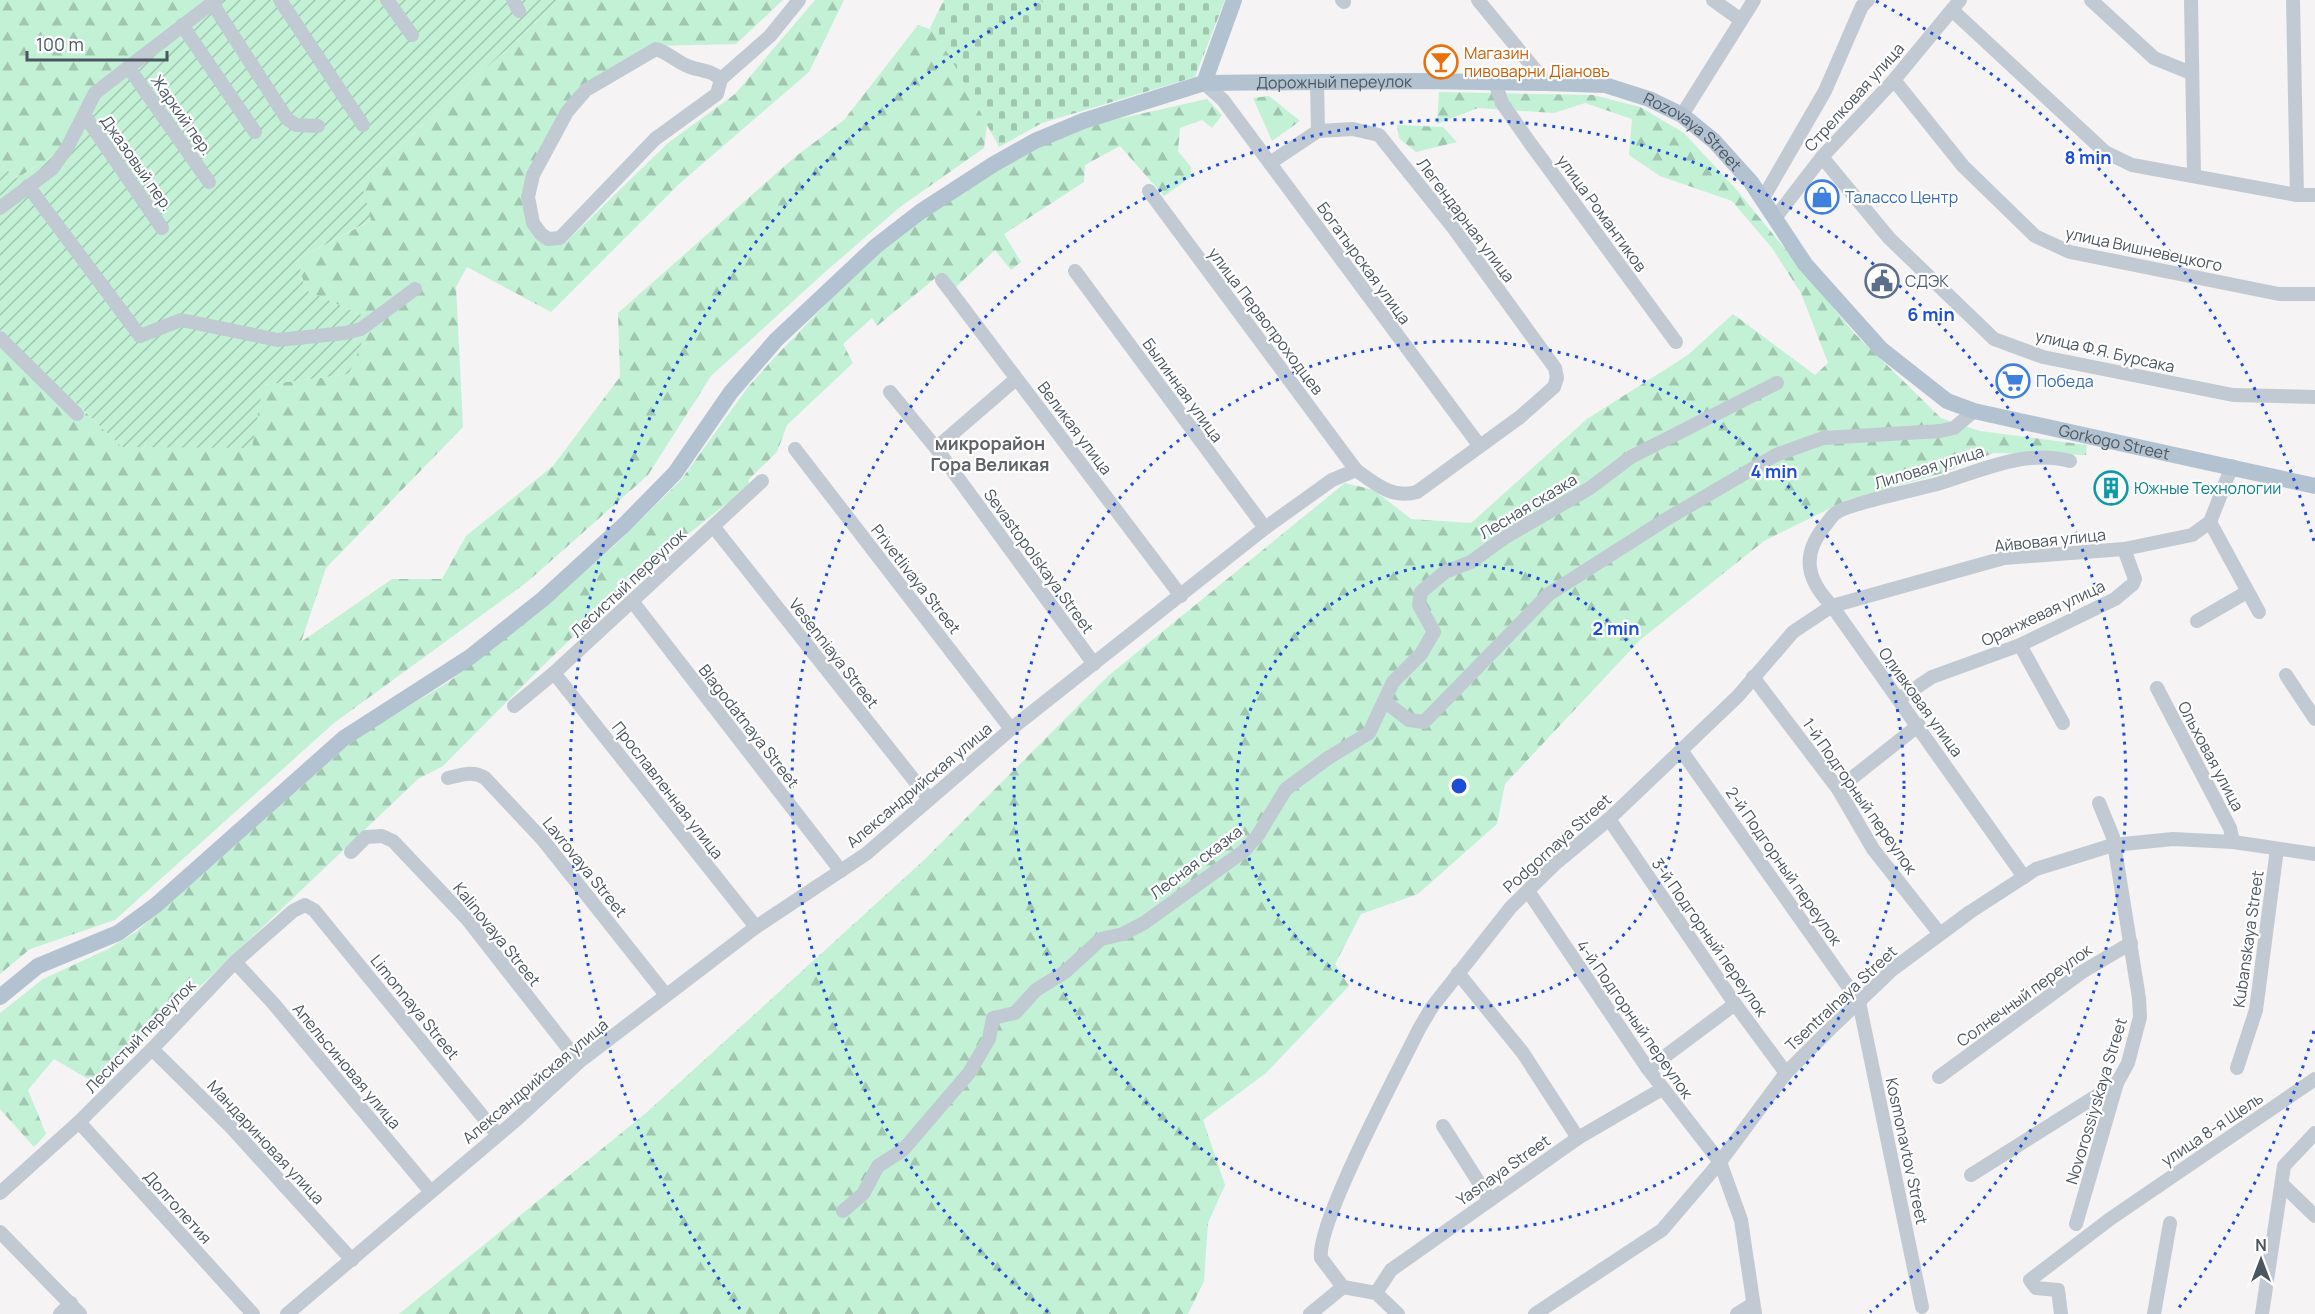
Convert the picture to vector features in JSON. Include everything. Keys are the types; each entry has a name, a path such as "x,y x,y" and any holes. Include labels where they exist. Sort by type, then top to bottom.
{"main road":[{"path":"1204,83 1234,0"},
{"name":"Дорожный переулок","path":"0,997 38,966 118,933 156,906 344,738 470,657 543,599 625,524 675,472 731,392 776,340 876,246 920,212 1035,141 1083,121 1204,83 1495,82 1605,86"},
{"name":"Rozovaya Street","path":"1605,86 1649,99 1682,116 1714,141 1751,182 1775,218"},
{"name":"Gorkogo Street","path":"1775,218 1805,264 1849,316 1881,349 1947,401 1974,411 2315,486"}],"street":[{"path":"280,0 363,125"},
{"path":"387,0 412,35"},
{"path":"721,79 712,72 688,66 669,53 656,49 586,90 567,112 533,175 528,197 533,223 541,234 548,239 560,238 568,231 655,139 717,94 721,79 770,36 799,0"},
{"path":"1478,0 1546,83"},
{"path":"1713,0 1741,20"},
{"path":"1682,116 1754,0"},
{"path":"1762,200 1825,91 1862,6 1868,0"},
{"path":"2091,0 2154,58 2191,73"},
{"path":"2191,0 2194,176"},
{"path":"2293,0 2297,195"},
{"path":"0,208 52,170 85,116 95,93 214,1 287,119 296,125 318,126"},
{"path":"1956,5 2105,152 2132,165 2297,195 2315,195"},
{"name":"Стрелковая улица","path":"1775,218 1822,157 1894,80 1956,5"},
{"path":"182,26 255,132"},
{"name":"Жаркий пер.","path":"129,68 209,182"},
{"name":"улица Вишневецкого","path":"1894,80 1963,166 2035,236 2049,244 2070,252 2278,294 2315,294"},
{"path":"1270,163 1318,131 1317,81"},
{"name":"улица Романтиков","path":"1495,82 1502,103 1676,342"},
{"name":"Богатырская улица","path":"1204,83 1223,100 1479,445"},
{"name":"Джазовый пер.","path":"85,116 162,228"},
{"name":"Легендарная улица","path":"1318,131 1353,129 1379,135 1452,226 1554,368 1557,378 1554,387 1520,417 1479,445"},
{"name":"улица Ф.Я. Бурсака","path":"1822,157 1889,238 1994,339 2043,357 2233,395 2315,397"},
{"path":"28,186 140,336 181,320 278,340 345,333 362,328 416,289"},
{"name":"улица Первопроходцев","path":"1149,191 1356,470"},
{"name":"Былинная улица","path":"1075,271 1264,528"},
{"name":"Великая улица","path":"942,280 1181,596"},
{"path":"0,338 77,414"},
{"path":"936,448 1016,379"},
{"name":"Лесная сказка","path":"843,1211 863,1194 878,1166 903,1150 969,1073 989,1039 993,1018 1016,1013 1036,990 1065,972 1101,939 1123,934 1144,923 1244,851 1258,835 1286,789 1328,758 1369,733 1393,682 1422,654 1434,632 1419,606 1421,592 1445,572 1471,562 1504,538 1590,488 1631,457 1777,383"},
{"name":"Sevastopolskaya Street","path":"890,392 936,448 1094,664"},
{"path":"1384,701 1409,720 1424,722 1549,594 1665,520 1776,455 1822,438 1940,431 1954,428 1974,411"},
{"path":"1356,470 1390,493 1403,496 1417,492 1479,445"},
{"name":"Privetlivaya Street","path":"795,449 1011,729"},
{"name":"Лиловая улица","path":"1812,542 1836,512 2004,461 2050,456 2070,461"},
{"path":"2232,466 2210,522 2259,612"},
{"name":"Александрийская улица","path":"287,1314 516,1120 579,1062 756,927 866,854 1011,729 1264,528 1332,480 1356,470"},
{"name":"Лесистый переулок","path":"514,706 554,673 762,481"},
{"name":"Айвовая улица","path":"1832,606 2004,558 2124,549 2192,535 2210,522"},
{"name":"Vesenniaya Street","path":"713,526 929,799"},
{"name":"Оливковая улица","path":"1812,542 1807,560 1820,593 1832,606 1919,725 2024,877"},
{"name":"Оранжевая улица","path":"1899,699 1932,677 2020,645 2115,598 2133,584 2135,579 2124,549"},
{"path":"2197,621 2247,592"},
{"name":"Blagodatnaya Street","path":"632,601 840,871"},
{"name":"Podgornaya Street","path":"1343,1287 1321,1258 1320,1250 1334,1205 1419,1029 1458,973 1511,907 1556,863 1609,819 1738,696 1793,632 1832,606"},
{"path":"2020,645 2063,723"},
{"name":"Прославленная улица","path":"554,673 756,927"},
{"path":"2286,675 2315,718"},
{"name":"1-й Подгорный переулок","path":"1753,677 1838,789 1873,849 1940,934"},
{"name":"Ольховая улица","path":"2157,688 2230,828 2233,842"},
{"path":"1838,789 1919,725"},
{"name":"2-й Подгорный переулок","path":"1681,750 1859,1002"},
{"name":"Lavrovaya Street","path":"448,778 468,773 477,773 484,778 543,840 666,995"},
{"name":"Novorossiyskaya Street","path":"2076,1224 2117,1083 2128,1063 2140,1017 2113,845 2099,803"},
{"name":"3-й Подгорный переулок","path":"1609,819 1735,1004 1786,1072"},
{"name":"Kalinovaya Street","path":"351,852 366,837 382,836 393,841 467,919 579,1062"},
{"name":"Tsentralnaya Street","path":"1535,1314 1662,1230 1720,1162 1786,1072 1893,969 2036,869 2113,845 2173,839 2233,842 2315,854"},
{"name":"Kubanskaya Street","path":"2237,1068 2256,1010 2277,849"},
{"name":"4-й Подгорный переулок","path":"1528,891 1662,1089 1720,1162 1741,1220 1754,1309"},
{"name":"Лесистый переулок","path":"2,1189 79,1122 153,1049 235,962 292,911 305,904"},
{"name":"Limonnaya Street","path":"305,904 314,910 497,1134"},
{"name":"Солнечный переулок","path":"1939,1077 2082,972 2130,943"},
{"name":"Апельсиновая улица","path":"235,962 273,1003 431,1192"},
{"path":"1458,973 1523,1053 1578,1138"},
{"name":"Kosmonavtov Street","path":"1859,1002 1922,1307"},
{"path":"1648,1069 1735,1004"},
{"name":"Мандариновая улица","path":"153,1049 231,1127 352,1260"},
{"name":"улица 8-я Щель","path":"2061,1314 2058,1290 2036,1288 2030,1280 2049,1263 2127,1207 2315,1079"},
{"path":"1971,1175 2117,1083"},
{"name":"Yasnaya Street","path":"1376,1293 1391,1270 1578,1138 1662,1089"},
{"name":"Долголетия","path":"79,1122 253,1314"},
{"path":"1443,1126 1490,1200"},
{"path":"2262,1314 2284,1166 2315,1133"},
{"path":"2282,1184 2315,1216"},
{"path":"2154,1314 2170,1223"},
{"path":"0,1232 80,1314"},
{"path":"1310,1314 1343,1287 1376,1293 1398,1314"},
{"path":"60,1314 71,1303"},
{"path":"1737,1314 1754,1309"}],"green space":[{"path":"0,0 219,0 67,148 17,178 0,165"},
{"path":"219,0 561,0 361,181 371,220 298,259 305,290 371,319 349,374 263,385 252,448 122,447 0,330 0,165 17,178 67,148 94,87"},
{"path":"561,0 783,0 736,44 653,46 565,110 531,192 539,238 563,245 668,143 735,94 815,0 844,0 809,72 679,184 551,312 467,267 456,287 463,427 326,568 301,642 392,579 442,579 466,536 553,466 620,377 618,313 795,157 844,120 918,25 967,42 993,77 984,148 900,207 711,376 648,475 527,582 334,723 115,920 30,949 0,974 0,331 122,447 263,385 349,374 370,319 305,290 298,259 370,221 361,181"},
{"path":"944,0 1225,0 1195,77 1042,123 999,147 949,55 930,28"},
{"path":"1439,92 1593,95 1640,107 1684,133 1735,188 1854,333 1941,418 1980,431 2087,445 2086,455 1994,453 1943,473 1847,500 1764,541 1640,640 1505,784 1497,824 1418,894 1361,914 1335,964 1349,986 1266,1073 1203,1120 1225,1185 1208,1223 1204,1281 1188,1314 399,1314 646,1113 923,861 1108,676 1345,483 1374,490 1411,519 1471,523 1587,419 1688,355 1733,314 1815,375 1828,363 1801,293 1772,248 1732,201 1660,176 1629,155 1632,119 1585,103 1554,113 1478,108 1437,124"},
{"path":"1269,96 1300,121 1272,141 1253,98"},
{"path":"1207,99 1222,115 1212,128 1202,120 1180,128 1178,151 1191,167 1191,177 1164,196 1120,146 1085,165 1084,182 1004,234 1021,262 1011,270 995,250 955,288 939,275 877,326 872,318 843,344 853,363 787,425 777,452 749,479 748,488 707,519 628,586 553,656 443,766 418,779 101,1081 95,1083 54,1059 28,1090 46,1134 34,1147 0,1109 0,1013 43,979 108,949 137,931 355,739 450,681 615,545 681,480 748,387 774,358 858,271 910,226 1007,164 1056,139 1104,122"},
{"path":"1397,125 1443,127 1457,142 1416,152 1399,138"}],"place":[{"name":"Магазин пивоварни Дiановъ","path":"1441,62"},
{"name":"Талассо Центр","path":"1822,197"},
{"name":"СДЭК","path":"1882,281"},
{"name":"Победа","path":"2013,381"},
{"name":"Южные Технологии","path":"2111,488"}],"district":[{"name":"микрорайон Гора Великая","path":"990,454"}]}
